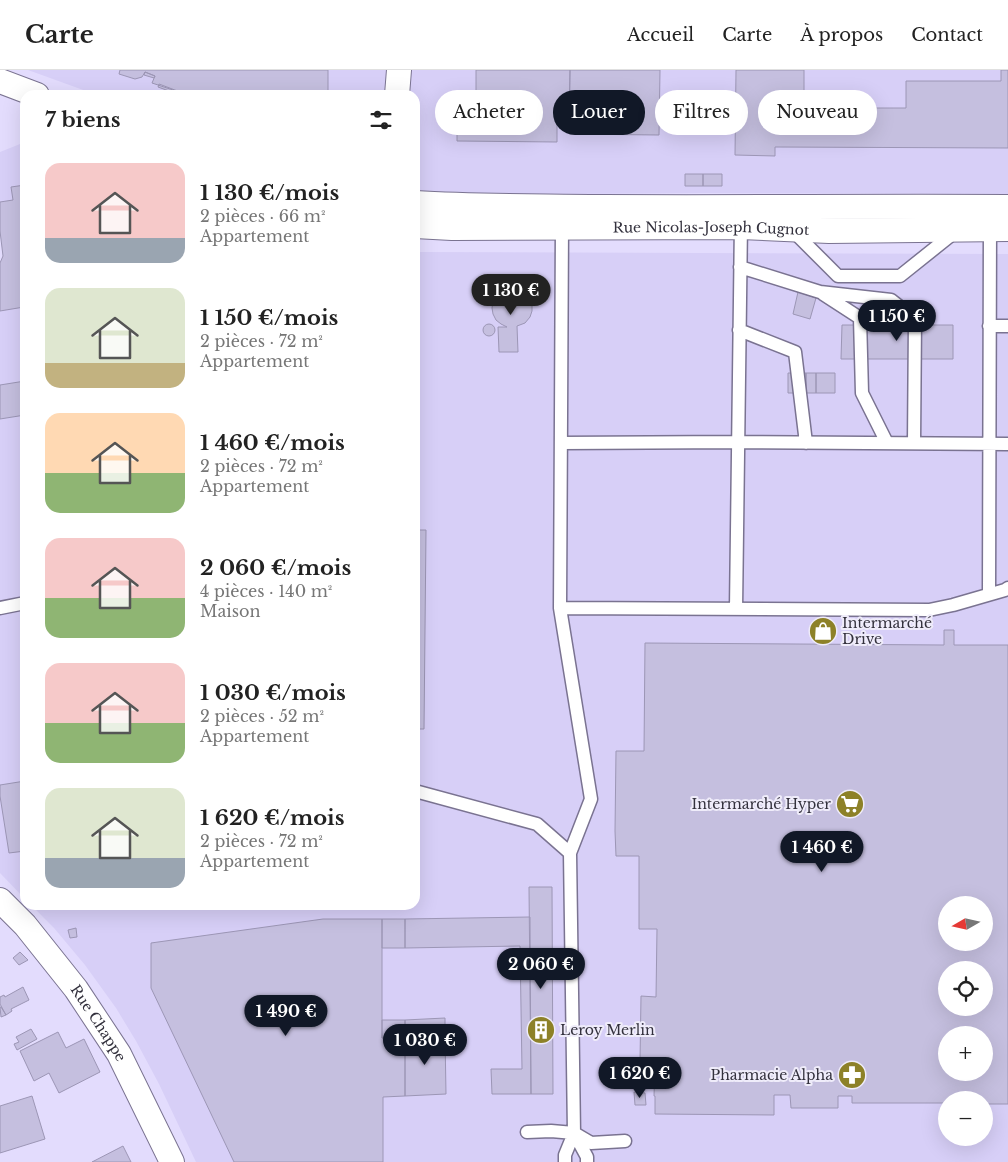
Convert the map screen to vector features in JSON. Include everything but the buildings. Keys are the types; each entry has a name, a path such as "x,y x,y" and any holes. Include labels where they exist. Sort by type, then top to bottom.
{"street":[{"path":"397,90 399,70"},
{"path":"0,81 24,90"},
{"name":"Rue Nicolas-Joseph Cugnot","path":"420,203 465,206 562,217"},
{"name":"Rue Nicolas-Joseph Cugnot","path":"420,226 452,228 562,217 741,217 839,206 999,218"},
{"name":"Rue Nicolas-Joseph Cugnot","path":"741,217 792,230 829,231 958,230 999,218"},
{"name":"Rue Chappe","path":"0,900 25,925 87,1005 119,1054 172,1162"}],"lane":[{"path":"562,217 560,608 591,799 570,853 574,1133 565,1155 565,1162"},
{"path":"736,609 741,217"},
{"path":"988,594 989,326 999,218"},
{"path":"792,230 838,276 900,276 958,230"},
{"path":"740,268 820,292 891,300 916,319 914,444"},
{"path":"820,292 860,318 862,393 887,443"},
{"path":"989,326 1008,326"},
{"path":"739,330 795,352 806,442"},
{"path":"561,443 806,442 1008,444"},
{"path":"560,608 929,610 953,605 1008,588"},
{"path":"0,608 20,605"},
{"path":"420,792 536,824 570,853"},
{"path":"527,1132 551,1131 574,1133 591,1143 625,1141"},
{"path":"574,1133 587,1157 587,1162"}],"shaded area":[{"path":"28,70 1008,70 1008,194 703,193 461,195 420,192 420,90 83,90"},
{"path":"20,144 20,894 0,873 0,263 3,256 0,231 0,152"},
{"path":"420,252 1008,254 1008,1162 196,1162 159,1084 136,1041 116,1008 85,965 36,910 420,910"}],"place":[{"name":"Intermarché Drive","path":"823,631"},
{"name":"Intermarché Hyper","path":"850,804"},
{"name":"Leroy Merlin","path":"541,1030"},
{"name":"Pharmacie Alpha","path":"852,1075"}]}
